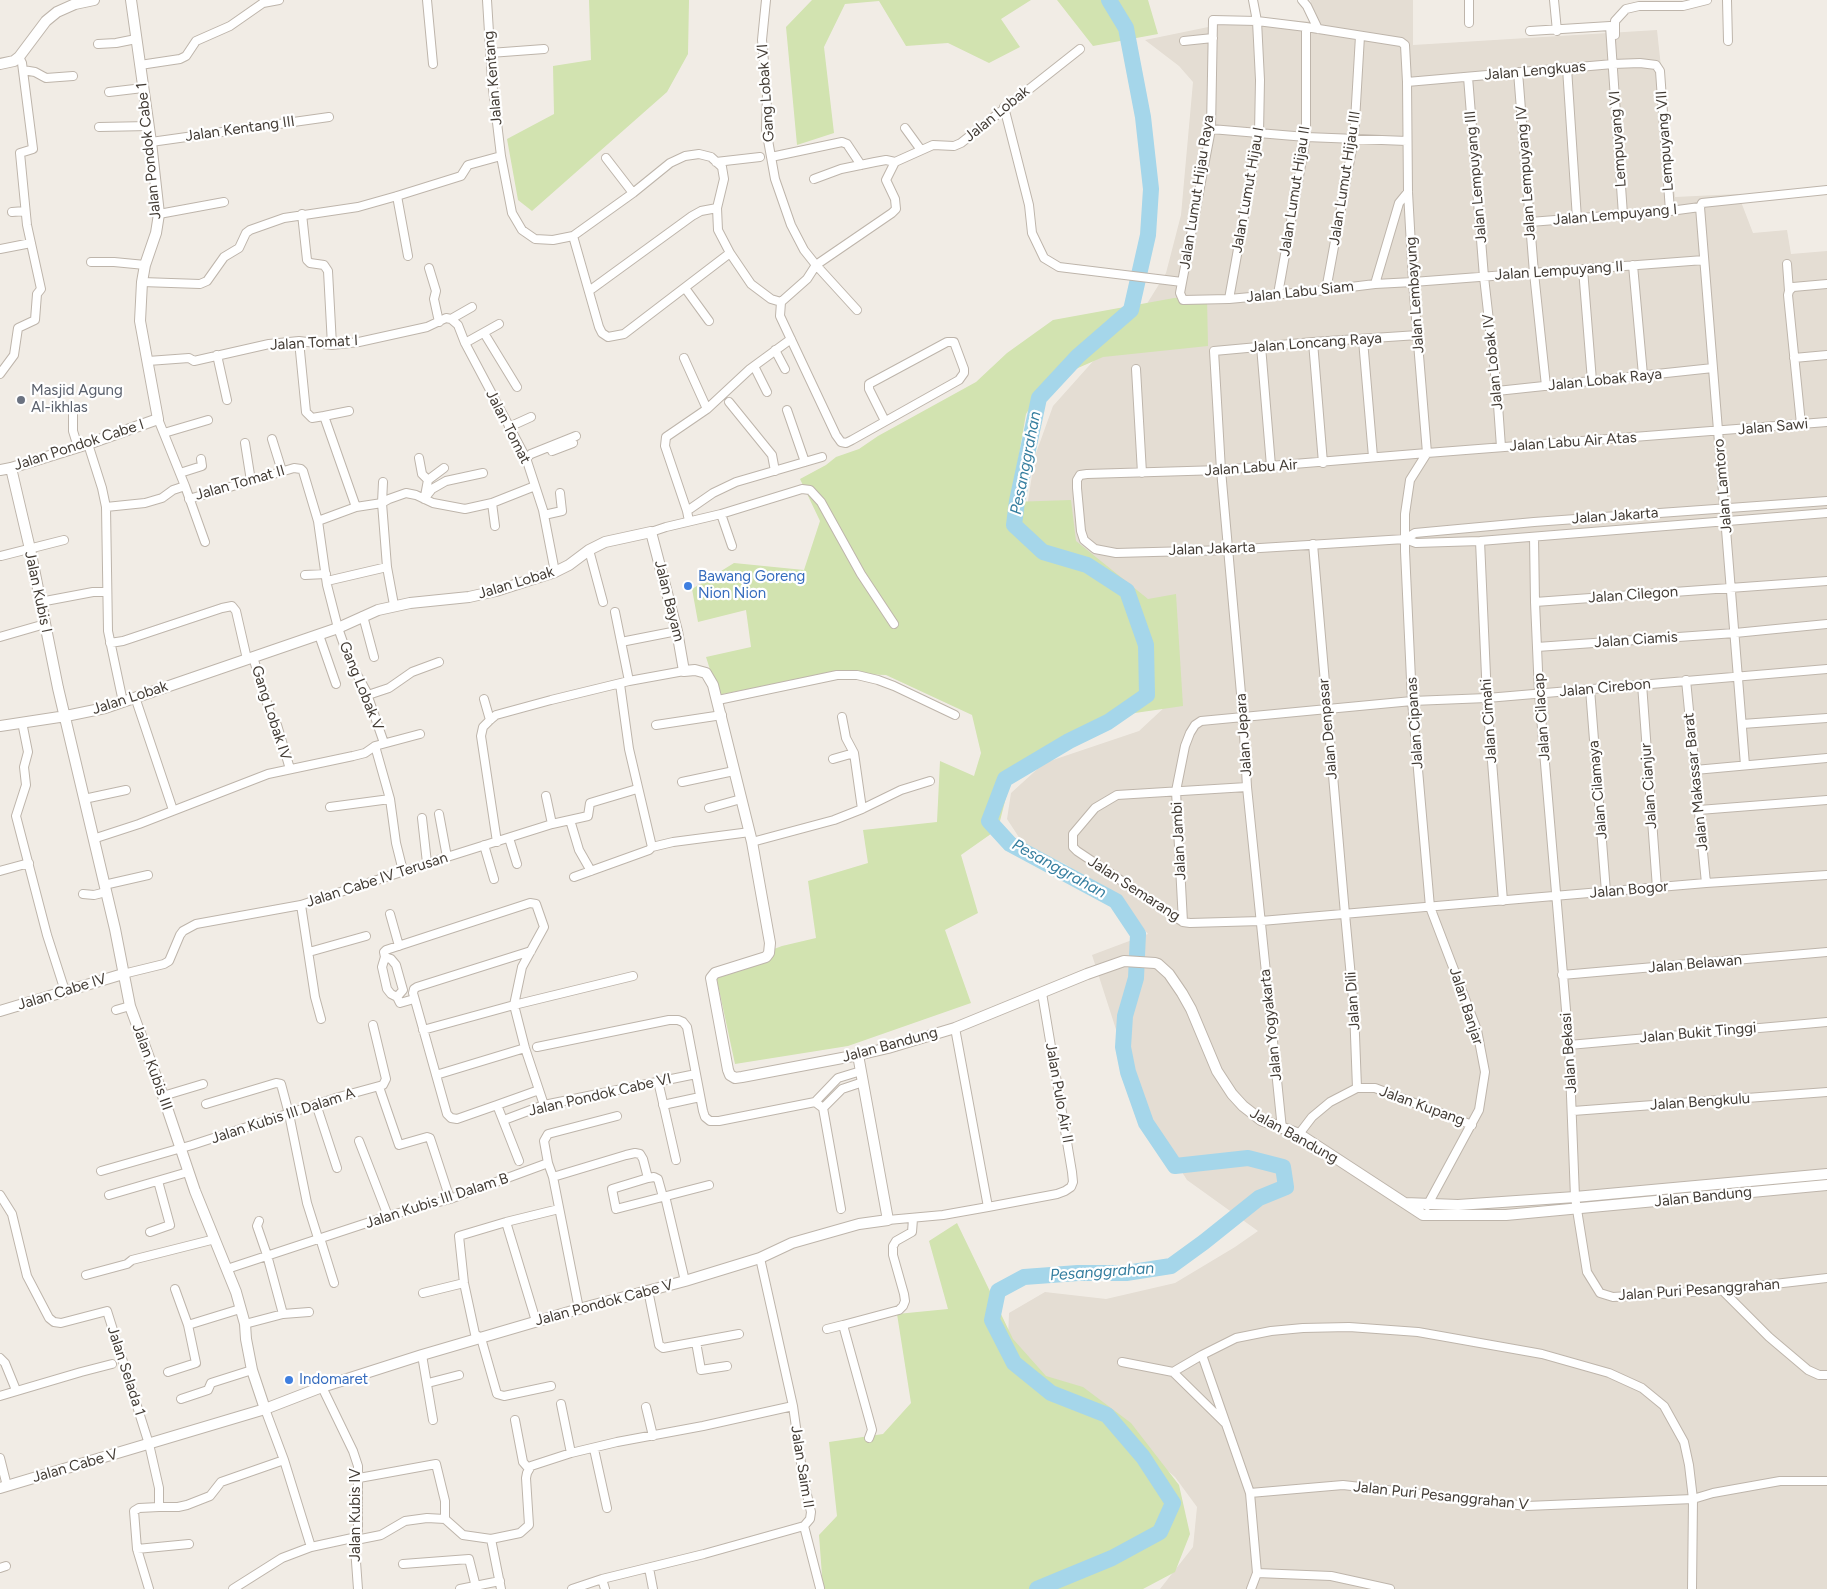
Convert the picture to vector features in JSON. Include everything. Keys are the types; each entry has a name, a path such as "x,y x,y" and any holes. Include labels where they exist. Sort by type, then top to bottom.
{"street":[{"path":"0,64 14,61 19,57 46,21 57,12 75,4 94,0"},
{"name":"Jalan Pondok Cabe 1","path":"130,0 149,126 159,214 156,233 145,265 140,321 158,419"},
{"path":"140,65 180,59 186,56 196,41 230,26 263,3 279,0"},
{"path":"427,0 433,64"},
{"name":"Jalan Kentang","path":"487,0 490,54 501,156 512,213 522,230 535,239 553,240 573,236"},
{"name":"Gang Lobak VI","path":"766,0 762,40 767,94 766,129 775,179 791,225 804,250 857,310"},
{"name":"Jalan Lumut Hijau I","path":"1229,299 1259,133 1260,80 1257,21 1253,0"},
{"path":"1302,0 1308,6 1318,29"},
{"path":"1468,0 1469,23"},
{"path":"1554,0 1557,30"},
{"path":"1611,36 1615,35 1615,21 1626,9 1639,3 1683,6 1707,0"},
{"path":"1727,0 1728,41"},
{"name":"Jalan Lumut Hijau Raya","path":"1186,301 1180,295 1211,129 1213,20 1257,21"},
{"path":"1257,21 1360,36"},
{"path":"1530,31 1610,26 1611,36"},
{"name":"Jalan Lumut Hijau II","path":"1278,294 1306,137 1306,27"},
{"name":"Jalan Lembayung","path":"1360,36 1401,42 1405,45 1408,192 1413,282 1427,453"},
{"name":"Jalan Lumut Hijau III","path":"1326,290 1354,138 1360,36"},
{"name":"Lempuyang VI","path":"1611,36 1623,215"},
{"path":"1184,41 1213,38"},
{"path":"98,44 116,44 136,39"},
{"name":"Jalan Lobak","path":"895,162 933,144 954,146 961,143 1080,48"},
{"path":"490,54 544,49"},
{"path":"0,374 14,355 18,328 34,320 37,294 41,289 25,211 20,153 33,149 22,63 19,57"},
{"name":"Jalan Lengkuas","path":"1407,82 1613,64 1655,64 1660,71"},
{"path":"1567,68 1577,218"},
{"path":"23,70 35,72 46,78 73,76"},
{"name":"Lempuyang VII","path":"1660,71 1670,211"},
{"name":"Jalan Lempuyang IV","path":"1518,72 1534,273 1546,386"},
{"name":"Jalan Lempuyang III","path":"1468,76 1484,277"},
{"path":"109,92 143,88"},
{"path":"1004,108 1029,205 1032,233 1044,258 1059,267 1182,282"},
{"name":"Jalan Kentang III","path":"151,142 330,117"},
{"path":"99,127 149,126"},
{"path":"905,128 921,150"},
{"path":"1211,129 1306,137 1407,141"},
{"path":"771,157 842,142 847,144 861,165"},
{"path":"730,253 624,334 608,337 602,333 573,236 633,193 670,163 685,156 699,154 712,157 722,167 724,179 717,208 718,230 730,253 751,284 771,299 781,302"},
{"path":"142,282 200,284 207,281 224,257 239,248 246,233 250,230 284,218 358,207 397,196 461,176 468,165 501,156"},
{"path":"716,162 760,157"},
{"path":"606,158 633,193"},
{"path":"814,179 841,169 886,160 895,162 886,180 895,199 896,209 816,265 807,279 781,302 780,316 841,442 852,440 959,380 964,373 964,369 954,342 947,342 869,384 869,389 885,421"},
{"name":"Jalan Lempuyang I","path":"1530,222 1670,211 1700,207 1702,203 1827,190"},
{"path":"1375,284 1399,203 1408,192"},
{"path":"397,196 408,256"},
{"path":"159,214 224,202"},
{"name":"Jalan Lamtoro","path":"1700,207 1745,765"},
{"path":"589,291 692,216 717,208"},
{"path":"12,212 25,211"},
{"path":"302,214 307,260 310,263 324,265 328,271 332,345"},
{"path":"0,249 31,243"},
{"name":"Jalan Lempuyang II","path":"1413,282 1704,260"},
{"path":"91,262 145,265"},
{"path":"1786,264 1801,424"},
{"path":"1633,265 1643,375"},
{"path":"429,268 436,291 434,298 439,322"},
{"path":"1583,269 1592,381"},
{"name":"Jalan Lobak IV","path":"1484,277 1497,391 1501,447"},
{"name":"Jalan Labu Siam","path":"1186,301 1229,299 1375,284 1413,282"},
{"path":"1789,291 1793,287 1827,284"},
{"path":"685,288 709,321"},
{"name":"Jalan Tomat I","path":"148,361 189,358 194,361 269,344 299,341 332,345 359,342 427,327 446,318 451,319 472,307"},
{"name":"Jalan Tomat","path":"451,319 458,325 465,343 526,458 544,515 555,572"},
{"path":"465,343 499,324"},
{"path":"484,333 517,387"},
{"name":"Jalan Loncang Raya","path":"1214,351 1313,342 1418,336"},
{"path":"690,521 665,446 664,441 666,437 707,408 728,387 790,339"},
{"path":"1363,340 1373,457"},
{"path":"299,341 306,412 312,418 350,410"},
{"path":"1313,342 1322,463"},
{"path":"1261,346 1271,466"},
{"path":"775,350 785,369"},
{"name":"Jalan Jepara","path":"1214,351 1221,470 1261,921"},
{"path":"217,355 227,400"},
{"path":"1794,358 1827,355"},
{"path":"684,358 707,408"},
{"path":"754,366 767,392"},
{"name":"Jalan Lobak Raya","path":"1497,391 1713,368"},
{"path":"1136,369 1142,473"},
{"path":"729,402 772,454 776,470"},
{"path":"73,408 73,431 83,445 102,488 106,506 108,631 123,702"},
{"path":"787,410 805,462"},
{"path":"324,416 356,507"},
{"path":"509,428 531,417"},
{"name":"Jalan Tomat II","path":"158,419 190,500 282,471 301,468 318,521 326,578 338,628"},
{"name":"Jalan Pondok Cabe I","path":"5,469 158,419"},
{"path":"164,433 208,420"},
{"name":"Jalan Sawi","path":"1718,432 1827,422"},
{"name":"Jalan Labu Air Atas","path":"1427,453 1718,432"},
{"path":"272,439 282,471"},
{"path":"526,458 534,457 575,439"},
{"path":"245,443 251,481"},
{"path":"1405,539 1405,514 1410,480 1427,453"},
{"name":"Jalan Labu Air","path":"1077,480 1080,475 1087,474 1221,470 1427,453"},
{"path":"687,511 713,492 736,482 822,457"},
{"path":"180,473 202,466 201,458"},
{"path":"420,458 422,474 428,480"},
{"path":"424,499 428,480 444,468"},
{"name":"Jalan Kubis I","path":"5,469 30,549 58,688 66,716"},
{"path":"424,499 432,489 446,481 483,473"},
{"name":"Jalan Jakarta","path":"1077,480 1081,531 1084,540 1095,550 1116,553 1228,550 1405,539 1416,543 1534,537 1827,513"},
{"path":"383,482 382,503 387,567 394,605"},
{"path":"106,506 145,503 162,498 173,490 185,486"},
{"path":"318,521 356,507 382,503 406,493 416,495 433,503 465,509 492,503 534,486"},
{"name":"Jalan Lobak","path":"0,726 66,716 123,702 319,635 394,605 469,597 496,591 555,572 569,565 589,550 612,540 721,514 802,489 810,490 822,502 861,574 894,624"},
{"path":"544,515 562,511 560,493"},
{"path":"190,500 205,542"},
{"name":"Jalan Jakarta","path":"1405,539 1415,533 1827,501"},
{"path":"492,503 495,526"},
{"path":"721,514 732,546"},
{"name":"Jalan Bayam","path":"651,532 677,631 684,671"},
{"name":"Jalan Cilacap","path":"1534,537 1539,693 1556,896"},
{"name":"Jalan Cipanas","path":"1405,539 1412,701 1430,906"},
{"path":"1,556 64,540"},
{"name":"Jalan Cimahi","path":"1480,540 1487,698 1503,900"},
{"name":"Jalan Denpasar","path":"1313,544 1344,914"},
{"path":"589,550 604,602"},
{"path":"305,575 326,578 387,567"},
{"name":"Jalan Cilegon","path":"1535,602 1827,581"},
{"path":"40,602 93,592 107,592"},
{"name":"Gang Lobak IV","path":"110,643 123,641 232,606 236,611 250,658 271,716 277,725 290,769"},
{"path":"614,612 629,681"},
{"path":"363,616 374,657"},
{"path":"0,637 45,624"},
{"name":"Jalan Ciamis","path":"1537,647 1734,633 1827,624"},
{"name":"Gang Lobak V","path":"338,628 350,662 368,695 384,743"},
{"path":"621,642 677,631"},
{"path":"319,635 336,684"},
{"path":"368,695 389,688 412,672 439,662"},
{"name":"Jalan Cirebon","path":"1243,716 1412,701 1487,698 1827,669"},
{"name":"Jalan Bandung","path":"684,671 694,670 706,673 713,685 718,700 751,837 770,949 766,957 716,973 711,978 728,1070 730,1075 735,1078 858,1055 955,1028 1087,974 1124,961 1155,963 1169,974 1182,993 1191,1009 1217,1071 1232,1094 1251,1113 1282,1129 1299,1134 1423,1215 1506,1215 1827,1185"},
{"path":"497,842 481,736 483,727 490,720 496,715 629,681 684,671"},
{"path":"718,700 837,675 857,675 886,683 955,715"},
{"name":"Jalan Makassar Barat","path":"1686,680 1706,883"},
{"path":"620,684 629,749 652,847"},
{"name":"Jalan Cianjur","path":"1642,684 1657,888"},
{"name":"Jalan Cilamaya","path":"1590,689 1606,892"},
{"path":"135,697 173,810"},
{"path":"484,699 490,720"},
{"path":"656,725 722,715"},
{"name":"Jalan Kubis III","path":"66,716 93,839 116,929 130,1006 188,1172 227,1269 245,1324 252,1370 265,1408"},
{"name":"Jalan Jambi","path":"1183,922 1176,791 1185,746 1195,725 1202,721 1243,716"},
{"path":"842,717 846,738 854,753 862,809"},
{"path":"1742,724 1827,718"},
{"path":"22,722 28,752 24,767 26,785 22,792 16,816 64,990"},
{"path":"93,839 245,785 268,774 365,753 374,746 420,734"},
{"path":"374,746 390,799 396,843 403,871"},
{"path":"833,759 854,753"},
{"path":"1695,770 1827,758"},
{"path":"682,782 734,771"},
{"path":"574,878 649,850 652,847 673,842 751,837 834,820 901,790 930,781"},
{"name":"Jalan Semarang","path":"1248,787 1117,795 1095,808 1072,834 1072,841 1076,851 1183,922 1201,924 1261,921 1430,906"},
{"name":"Jalan Cabe IV Terusan","path":"123,974 164,964 169,961 180,934 196,924 301,905 484,845 552,824 588,816 590,803 637,789"},
{"path":"84,799 126,790"},
{"path":"546,796 552,824"},
{"path":"709,808 741,798"},
{"path":"330,807 390,799"},
{"path":"1699,810 1827,800"},
{"path":"439,814 447,857"},
{"path":"422,818 427,863"},
{"path":"570,820 579,850 591,871"},
{"path":"509,838 517,864"},
{"path":"484,845 494,879"},
{"path":"0,871 29,863"},
{"path":"83,894 94,894 105,888 148,875"},
{"name":"Jalan Bogor","path":"1430,906 1827,875"},
{"name":"Jalan Bekasi","path":"1556,896 1569,1045 1577,1209"},
{"path":"414,1000 400,1002 387,989 382,967 386,950 533,903 538,907 544,927 522,967 514,1005 525,1048 544,1105"},
{"path":"301,905 320,1019"},
{"name":"Jalan Banjar","path":"1423,1215 1479,1110 1484,1072 1477,1030 1430,906"},
{"path":"390,914 399,946"},
{"name":"Jalan Dili","path":"1344,914 1354,1009 1357,1088"},
{"name":"Jalan Yogyakarta","path":"1261,921 1282,1129"},
{"path":"309,952 366,936"},
{"path":"531,951 418,987 414,989 414,1000 447,1114 451,1118 457,1119 539,1090"},
{"name":"Jalan Belawan","path":"1562,975 1827,952"},
{"path":"385,956 392,959 396,965 402,990 397,998"},
{"name":"Jalan Cabe IV","path":"3,1010 64,990 123,974"},
{"path":"423,1030 514,1005 633,976"},
{"name":"Jalan Pulo Air II","path":"1042,993 1072,1172 1072,1182 1065,1191"},
{"path":"116,1010 130,1006"},
{"path":"538,1048 678,1020 683,1022 687,1027 705,1117 710,1121 719,1121 815,1102 838,1078 861,1071"},
{"name":"Jalan Bukit Tinggi","path":"1569,1045 1827,1022"},
{"path":"373,1025 386,1079 382,1085 399,1145 427,1137 430,1138 450,1199"},
{"path":"955,1028 988,1207"},
{"path":"436,1075 525,1048"},
{"path":"858,1055 888,1220"},
{"name":"Jalan Pondok Cabe VI","path":"504,1120 544,1105 696,1074"},
{"path":"658,1081 676,1160"},
{"path":"824,1108 842,1089 863,1082"},
{"path":"206,1104 279,1083 282,1086 307,1203 334,1283"},
{"path":"163,1096 203,1084"},
{"name":"Jalan Kubis III Dalam A","path":"101,1171 382,1085"},
{"name":"Jalan Kupang","path":"1299,1134 1312,1116 1330,1102 1357,1088 1375,1088 1472,1125"},
{"name":"Jalan Bengkulu","path":"1572,1111 1827,1092"},
{"path":"663,1106 700,1097"},
{"path":"815,1102 824,1108 841,1209"},
{"path":"316,1104 337,1168"},
{"path":"497,1105 520,1161"},
{"path":"579,1309 544,1141 548,1134 617,1116"},
{"path":"359,1141 388,1216"},
{"path":"553,1177 635,1153 642,1156 648,1178"},
{"name":"Jalan Kubis III Dalam B","path":"227,1269 388,1216 450,1199 548,1163"},
{"path":"109,1195 188,1172"},
{"name":"Jalan Bandung","path":"1404,1202 1458,1205 1575,1197 1827,1174"},
{"path":"685,1281 664,1196 658,1179 654,1177 648,1178 612,1189 616,1209 664,1196 709,1185"},
{"path":"150,1232 170,1225 158,1181"},
{"name":"Jalan Pondok Cabe V","path":"149,1444 265,1408 322,1387 422,1355 536,1321 685,1281 760,1258 792,1243 859,1224 913,1219 988,1207 1065,1191"},
{"name":"Jalan Selada 1","path":"1,1198 12,1214 27,1276 49,1318 54,1322 61,1323 107,1311 149,1444"},
{"path":"551,1386 500,1396 496,1390 481,1338 475,1334 464,1282 459,1236 559,1209"},
{"name":"Jalan Puri Pesanggrahan","path":"1577,1209 1586,1272 1600,1293 1613,1297 1722,1290 1827,1278"},
{"path":"827,1329 899,1310 903,1306 904,1294 893,1254 893,1246 896,1241 912,1232 913,1219"},
{"path":"259,1221 257,1226 283,1314"},
{"path":"506,1222 536,1321"},
{"path":"86,1275 127,1264 132,1260 215,1239"},
{"name":"Jalan Saim II","path":"572,1589 602,1579 804,1526 810,1519 811,1512 803,1477 793,1406 760,1258"},
{"path":"423,1293 464,1282"},
{"path":"168,1372 196,1363 188,1325 175,1289"},
{"path":"648,1290 661,1347 666,1349 739,1334"},
{"path":"1722,1290 1769,1337 1808,1370 1819,1375 1827,1375"},
{"path":"188,1325 240,1309"},
{"path":"245,1324 283,1314 309,1312"},
{"path":"843,1325 872,1430 869,1438"},
{"path":"1173,1372 1236,1338 1271,1331 1349,1327 1418,1332 1542,1354 1609,1372 1642,1388 1664,1406 1684,1442 1689,1464 1693,1499 1692,1589"},
{"path":"696,1342 701,1370 726,1366"},
{"path":"422,1355 433,1420"},
{"path":"1202,1355 1250,1493 1257,1573 1251,1589"},
{"path":"0,1358 8,1370 16,1390"},
{"path":"1122,1362 1173,1372 1228,1426"},
{"path":"0,1396 112,1364"},
{"path":"180,1400 208,1390 211,1383 252,1370"},
{"path":"428,1382 460,1375"},
{"name":"Jalan Kubis IV","path":"322,1387 353,1451 358,1466 357,1538 355,1548 358,1589"},
{"path":"561,1404 571,1453"},
{"path":"646,1406 653,1436"},
{"path":"232,1589 275,1561 311,1547 381,1535 405,1521 427,1518 445,1519 463,1535 491,1539 520,1533 529,1525 526,1478 529,1469 535,1464 571,1453 793,1406"},
{"path":"265,1408 284,1460 311,1547"},
{"path":"515,1420 523,1462 529,1469"},
{"path":"149,1444 159,1488 159,1507"},
{"name":"Jalan Cabe V","path":"4,1487 149,1444"},
{"path":"594,1449 607,1508"},
{"path":"0,1458 4,1487"},
{"path":"149,1589 137,1548 134,1511 139,1508 187,1505 210,1496 222,1482 284,1460"},
{"path":"359,1478 436,1464 445,1500 445,1519"},
{"name":"Jalan Puri Pesanggrahan V","path":"1250,1493 1343,1485 1527,1506 1693,1499 1713,1493 1780,1481 1827,1481"},
{"path":"804,1526 820,1588"},
{"path":"491,1539 501,1589"},
{"path":"137,1548 189,1544"},
{"path":"403,1564 470,1559 476,1587"},
{"path":"648,1568 653,1589"},
{"path":"1257,1573 1331,1576 1390,1589"},
{"path":"602,1579 606,1589"},
{"path":"460,1589 476,1587 500,1580"}],"shaded area":[{"path":"1310,0 1413,0 1413,45 1657,30 1675,197 1738,194 1753,233 1787,230 1791,254 1827,251 1827,1589 1160,1589 1193,1547 1197,1507 1175,1477 1087,1402 1030,1370 1008,1338 1009,1313 1045,1292 1106,1299 1175,1283 1258,1231 1187,1180 1141,1107 1092,955 1148,934 1117,897 1065,864 1024,845 1007,819 1011,793 1044,763 1139,731 1167,705 1027,507 1035,456 1053,406 1095,359 1135,323 1166,273 1181,215 1193,82 1179,66 1145,40 1252,18 1317,22"}],"green space":[{"path":"589,0 689,0 688,54 667,92 532,211 518,200 507,139 554,114 553,66 591,60"},
{"path":"812,0 1031,0 1001,19 1020,47 989,63 948,43 906,46 879,1 845,4 824,47 834,133 797,145 786,27"},
{"path":"1057,0 1148,0 1158,34 1093,46"},
{"path":"1207,297 1208,346 1103,357 1046,382 1026,414 1011,502 1071,500 1076,541 1148,599 1176,594 1183,706 1135,713 1067,743 1010,781 998,829 961,855 978,913 945,930 971,1003 848,1046 735,1064 715,971 782,946 816,938 808,881 868,863 863,830 937,822 940,761 974,776 981,753 972,715 886,675 827,673 718,695 706,657 751,647 746,610 698,622 692,589 734,563 804,570 820,521 800,479 826,465 836,457 859,449 878,436 976,382 1007,353 1053,320 1174,298"},
{"path":"957,1223 1013,1339 1046,1376 1083,1387 1131,1423 1179,1485 1190,1534 1175,1572 1143,1589 823,1589 819,1535 837,1516 829,1442 883,1434 911,1403 897,1314 948,1309 929,1241"}],"waterway":[{"name":"Pesanggrahan","path":"1037,1589 1112,1558 1160,1532 1173,1503 1143,1457 1107,1415 1051,1393 1014,1363 992,1320 998,1291 1024,1277 1078,1273 1126,1273 1171,1266 1259,1198 1286,1187 1283,1167 1248,1158 1175,1166 1146,1123 1128,1072 1123,1047 1125,1016 1136,978 1138,934 1116,901 1010,844 989,821 1005,779 1069,741 1108,722 1147,695 1146,645 1127,591 1087,565 1043,552 1014,525 1017,501 1039,398 1078,356 1131,310 1148,235 1151,189 1143,117 1126,28 1109,0"}],"place":[{"name":"Masjid Agung Al-ikhlas","path":"21,400"},
{"name":"Bawang Goreng Nion Nion","path":"688,586"},
{"name":"Indomaret","path":"289,1380"}]}
